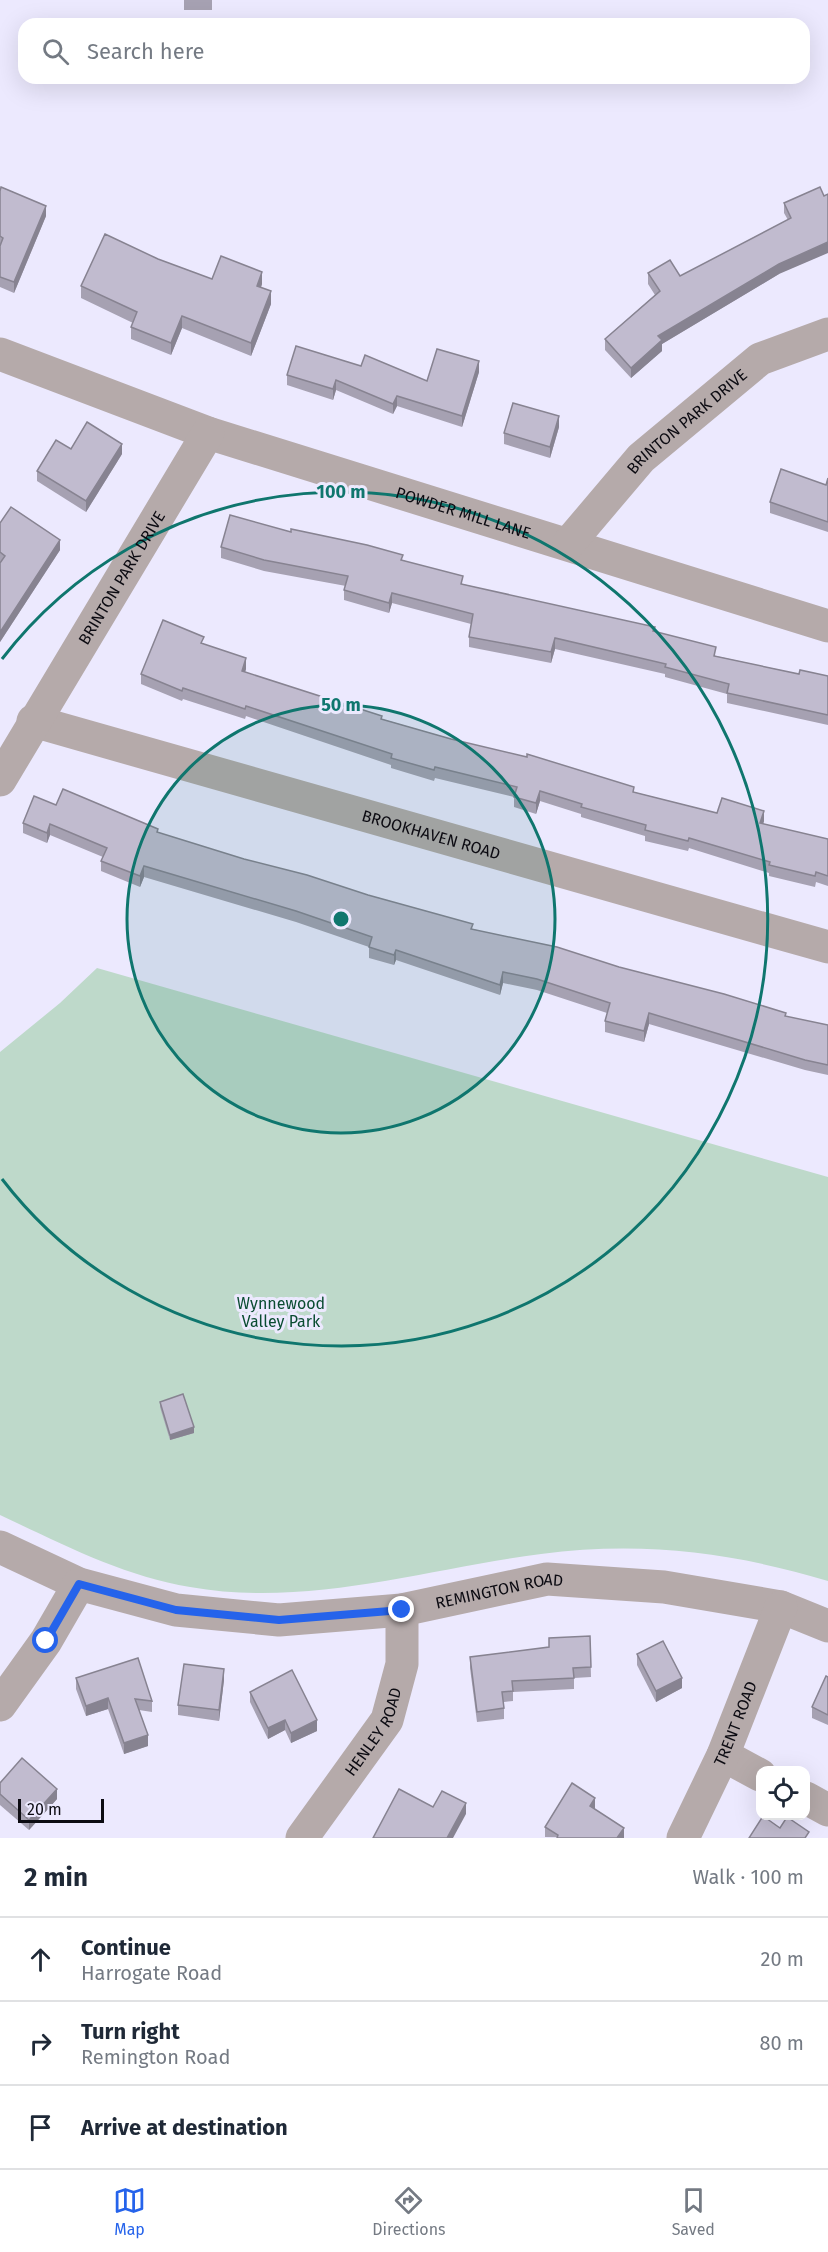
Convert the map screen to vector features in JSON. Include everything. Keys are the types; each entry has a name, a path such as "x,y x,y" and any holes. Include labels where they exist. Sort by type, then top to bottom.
{"street":[{"name":"BRINTON PARK DRIVE","path":"569,543 641,458 760,359 828,334"},
{"name":"POWDER MILL LANE","path":"0,354 208,433 569,543 828,626"},
{"name":"BRINTON PARK DRIVE","path":"0,780 33,721 208,433"},
{"name":"BROOKHAVEN ROAD","path":"33,721 828,946"},
{"name":"REMINGTON ROAD","path":"0,1547 79,1584 176,1610 279,1620 402,1610 547,1579 664,1587 781,1607 828,1626"},
{"path":"0,1705 46,1641 79,1584"},
{"name":"TRENT ROAD","path":"683,1838 723,1755 781,1607"},
{"name":"HENLEY ROAD","path":"303,1838 387,1720 402,1665 402,1610"},
{"path":"723,1755 756,1773"},
{"path":"810,1800 828,1810"}],"green space":[{"name":"Wynnewood Valley Park","path":"97,968 828,1177 828,1581 721,1556 651,1549 615,1549 541,1554 322,1590 278,1593 234,1592 190,1587 141,1575 93,1558 0,1515 0,1052 60,1003"}],"building":[{"path":"1,187 46,206 14,282 0,277 0,246 3,238 0,236"},
{"path":"820,187 824,196 828,194 828,242 779,264 658,336 662,340 631,368 605,339 660,291 648,273 670,260 680,276 791,218 784,203"},
{"path":"105,234 158,259 212,279 221,256 262,272 257,286 271,291 251,343 182,316 171,343 131,327 137,312 81,286"},
{"path":"296,346 361,366 365,355 427,381 437,349 479,361 462,416 397,396 393,404 336,380 333,389 287,375"},
{"path":"513,403 559,416 550,447 504,433"},
{"path":"87,422 122,444 86,501 37,471 56,440 71,449"},
{"path":"781,469 826,485 828,478 828,522 770,502"},
{"path":"11,507 60,540 0,632 0,563 5,556 0,552 0,523"},
{"path":"230,515 291,532 291,529 403,555 401,560 463,576 461,584 655,627 653,631 716,647 714,656 799,674 800,670 828,676 828,715 727,693 729,684 665,667 666,664 555,638 551,652 469,637 473,614 392,593 389,603 344,590 348,576 264,560 221,547"},
{"path":"163,620 204,637 201,643 246,658 242,671 382,716 381,719 451,739 527,757 527,754 634,787 633,792 717,813 722,798 764,811 760,823 828,839 828,876 816,872 815,876 769,865 770,862 689,838 688,841 645,830 646,825 581,807 582,804 540,791 536,803 514,797 517,787 435,767 434,770 391,758 392,754 246,706 245,709 183,688 182,691 141,674"},
{"path":"63,789 158,829 157,832 244,859 307,875 368,895 473,924 471,929 557,947 619,967 724,994 786,1013 785,1016 828,1025 828,1065 649,1013 644,1031 605,1021 610,1003 537,979 503,972 500,985 396,950 394,955 369,947 372,937 296,911 144,866 140,876 101,861 107,848 50,824 47,833 23,823 34,796 56,805"},
{"path":"183,1394 194,1427 170,1435 160,1402"},
{"path":"590,1636 591,1667 573,1668 574,1678 512,1681 513,1691 502,1692 504,1708 477,1712 470,1657 549,1647 549,1638"},
{"path":"663,1641 682,1678 656,1691 637,1654"},
{"path":"138,1658 152,1701 135,1699 148,1735 124,1743 108,1698 86,1706 76,1678"},
{"path":"184,1664 224,1669 219,1710 178,1705"},
{"path":"292,1670 317,1720 291,1733 285,1720 268,1728 250,1692"},
{"path":"826,1676 828,1677 828,1715 812,1707"},
{"path":"22,1758 57,1789 29,1820 0,1794 0,1783"},
{"path":"572,1783 595,1798 590,1806 624,1828 617,1838 557,1838 558,1835 545,1827"},
{"path":"399,1789 433,1807 442,1791 466,1803 447,1838 373,1838"},
{"path":"760,1820 769,1820 780,1828 785,1820 791,1820 809,1832 805,1838 749,1838"}],"route":[{"path":"46,1641 79,1584 176,1610 279,1620 402,1610"}]}
